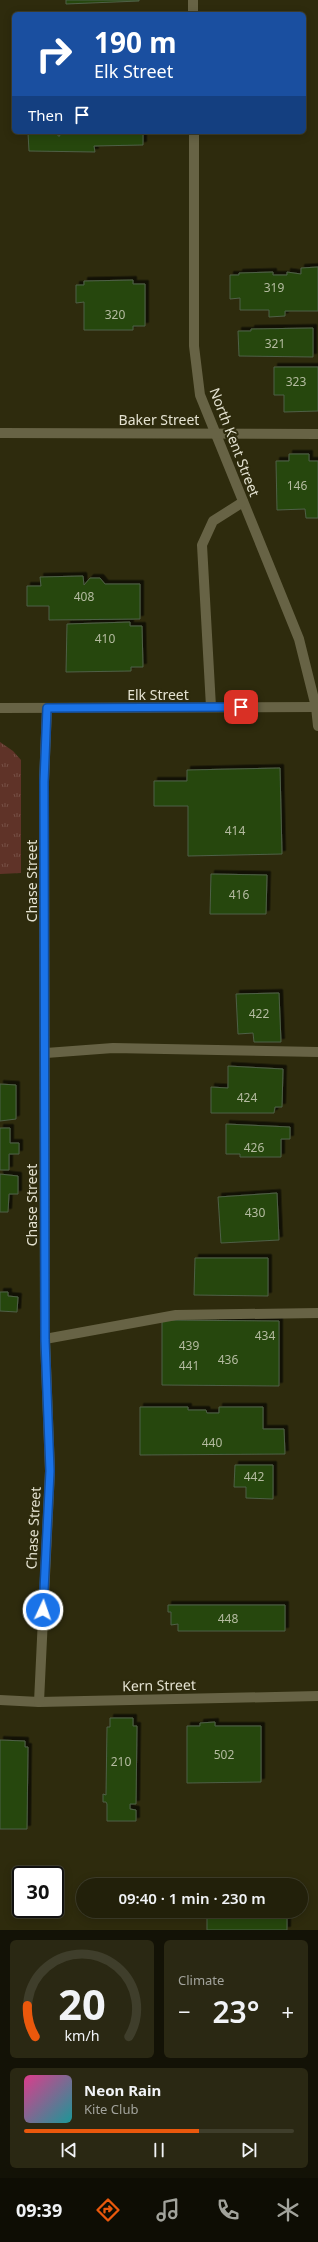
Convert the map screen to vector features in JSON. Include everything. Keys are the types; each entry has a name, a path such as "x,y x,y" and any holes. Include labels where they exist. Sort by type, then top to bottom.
{"street":[{"path":"193,0 193,12"},
{"name":"North Kent Street","path":"194,134 194,346 200,395 299,639 316,707 318,726"},
{"name":"Baker Street","path":"0,433 216,432 318,434"},
{"path":"211,708 202,545 213,521 243,502"},
{"name":"Elk Street","path":"0,708 316,707"},
{"name":"Chase Street","path":"39,1702 50,1471 45,1340 46,1053 44,782 47,708"},
{"path":"46,1053 113,1048 318,1052"},
{"path":"45,1340 176,1314 318,1313"},
{"name":"Kern Street","path":"0,1700 39,1702 318,1696"}],"green space":[{"path":"0,742 13,751 21,760 21,873 0,874"}],"building":[{"path":"66,0 139,0 139,1 66,4"},
{"path":"28,134 58,134 58,136 60,136 59,134 143,134 143,145 94,146 95,152 29,151"},
{"path":"318,267 318,311 285,311 285,316 269,317 269,310 240,310 240,298 230,299 230,275 239,275 239,273 273,272 273,275 287,275 287,272 301,274 301,268"},
{"path":"133,280 133,284 145,284 145,326 133,326 133,330 84,330 84,302 76,303 76,285 84,285 84,281"},
{"path":"313,328 313,357 239,356 238,331 251,331 251,329"},
{"path":"274,367 318,367 318,411 284,412 284,395 274,395"},
{"path":"289,454 309,454 309,461 318,461 318,518 306,518 305,509 277,510 276,461 289,461"},
{"path":"83,576 84,585 90,578 100,578 105,584 140,584 140,619 49,620 49,606 27,606 27,586 41,586 40,577"},
{"path":"130,622 130,626 142,626 143,667 131,667 131,671 66,672 67,624"},
{"path":"280,768 282,854 188,856 188,806 154,806 154,781 187,781 187,770"},
{"path":"211,874 267,875 266,914 210,914"},
{"path":"279,993 281,1042 254,1042 253,1033 238,1034 236,994"},
{"path":"228,1066 283,1069 282,1107 275,1107 274,1113 211,1113 211,1087 228,1088"},
{"path":"0,1084 16,1085 16,1119 0,1121"},
{"path":"226,1124 290,1127 290,1139 281,1139 281,1157 240,1157 240,1154 226,1154"},
{"path":"0,1128 10,1128 10,1143 19,1143 19,1154 9,1154 9,1170 0,1170"},
{"path":"0,1174 18,1176 18,1194 9,1194 8,1212 0,1212"},
{"path":"277,1193 279,1240 221,1243 218,1197"},
{"path":"195,1258 268,1258 268,1296 194,1295"},
{"path":"0,1292 8,1292 8,1296 18,1297 17,1312 0,1311"},
{"path":"162,1320 279,1321 279,1386 162,1385"},
{"path":"140,1407 188,1407 188,1410 206,1410 207,1413 219,1413 219,1407 263,1407 263,1429 284,1429 285,1454 140,1455"},
{"path":"235,1465 273,1465 273,1499 246,1498 246,1487 234,1487"},
{"path":"168,1605 285,1605 285,1631 178,1631 178,1624 171,1625 171,1612 168,1612"},
{"path":"110,1718 133,1718 133,1726 137,1726 136,1804 130,1804 130,1809 136,1810 136,1821 107,1821 107,1804 106,1802 103,1802 103,1794 106,1795 107,1727 110,1727"},
{"path":"215,1722 215,1726 261,1726 261,1782 187,1783 187,1726 200,1726 200,1723"},
{"path":"0,1740 25,1741 25,1747 28,1747 27,1829 0,1829"},
{"path":"207,1918 287,1918 287,1930 207,1930"}],"route":[{"path":"43,1610 50,1471 45,1340 46,1053 44,782 47,708 241,707"}]}
